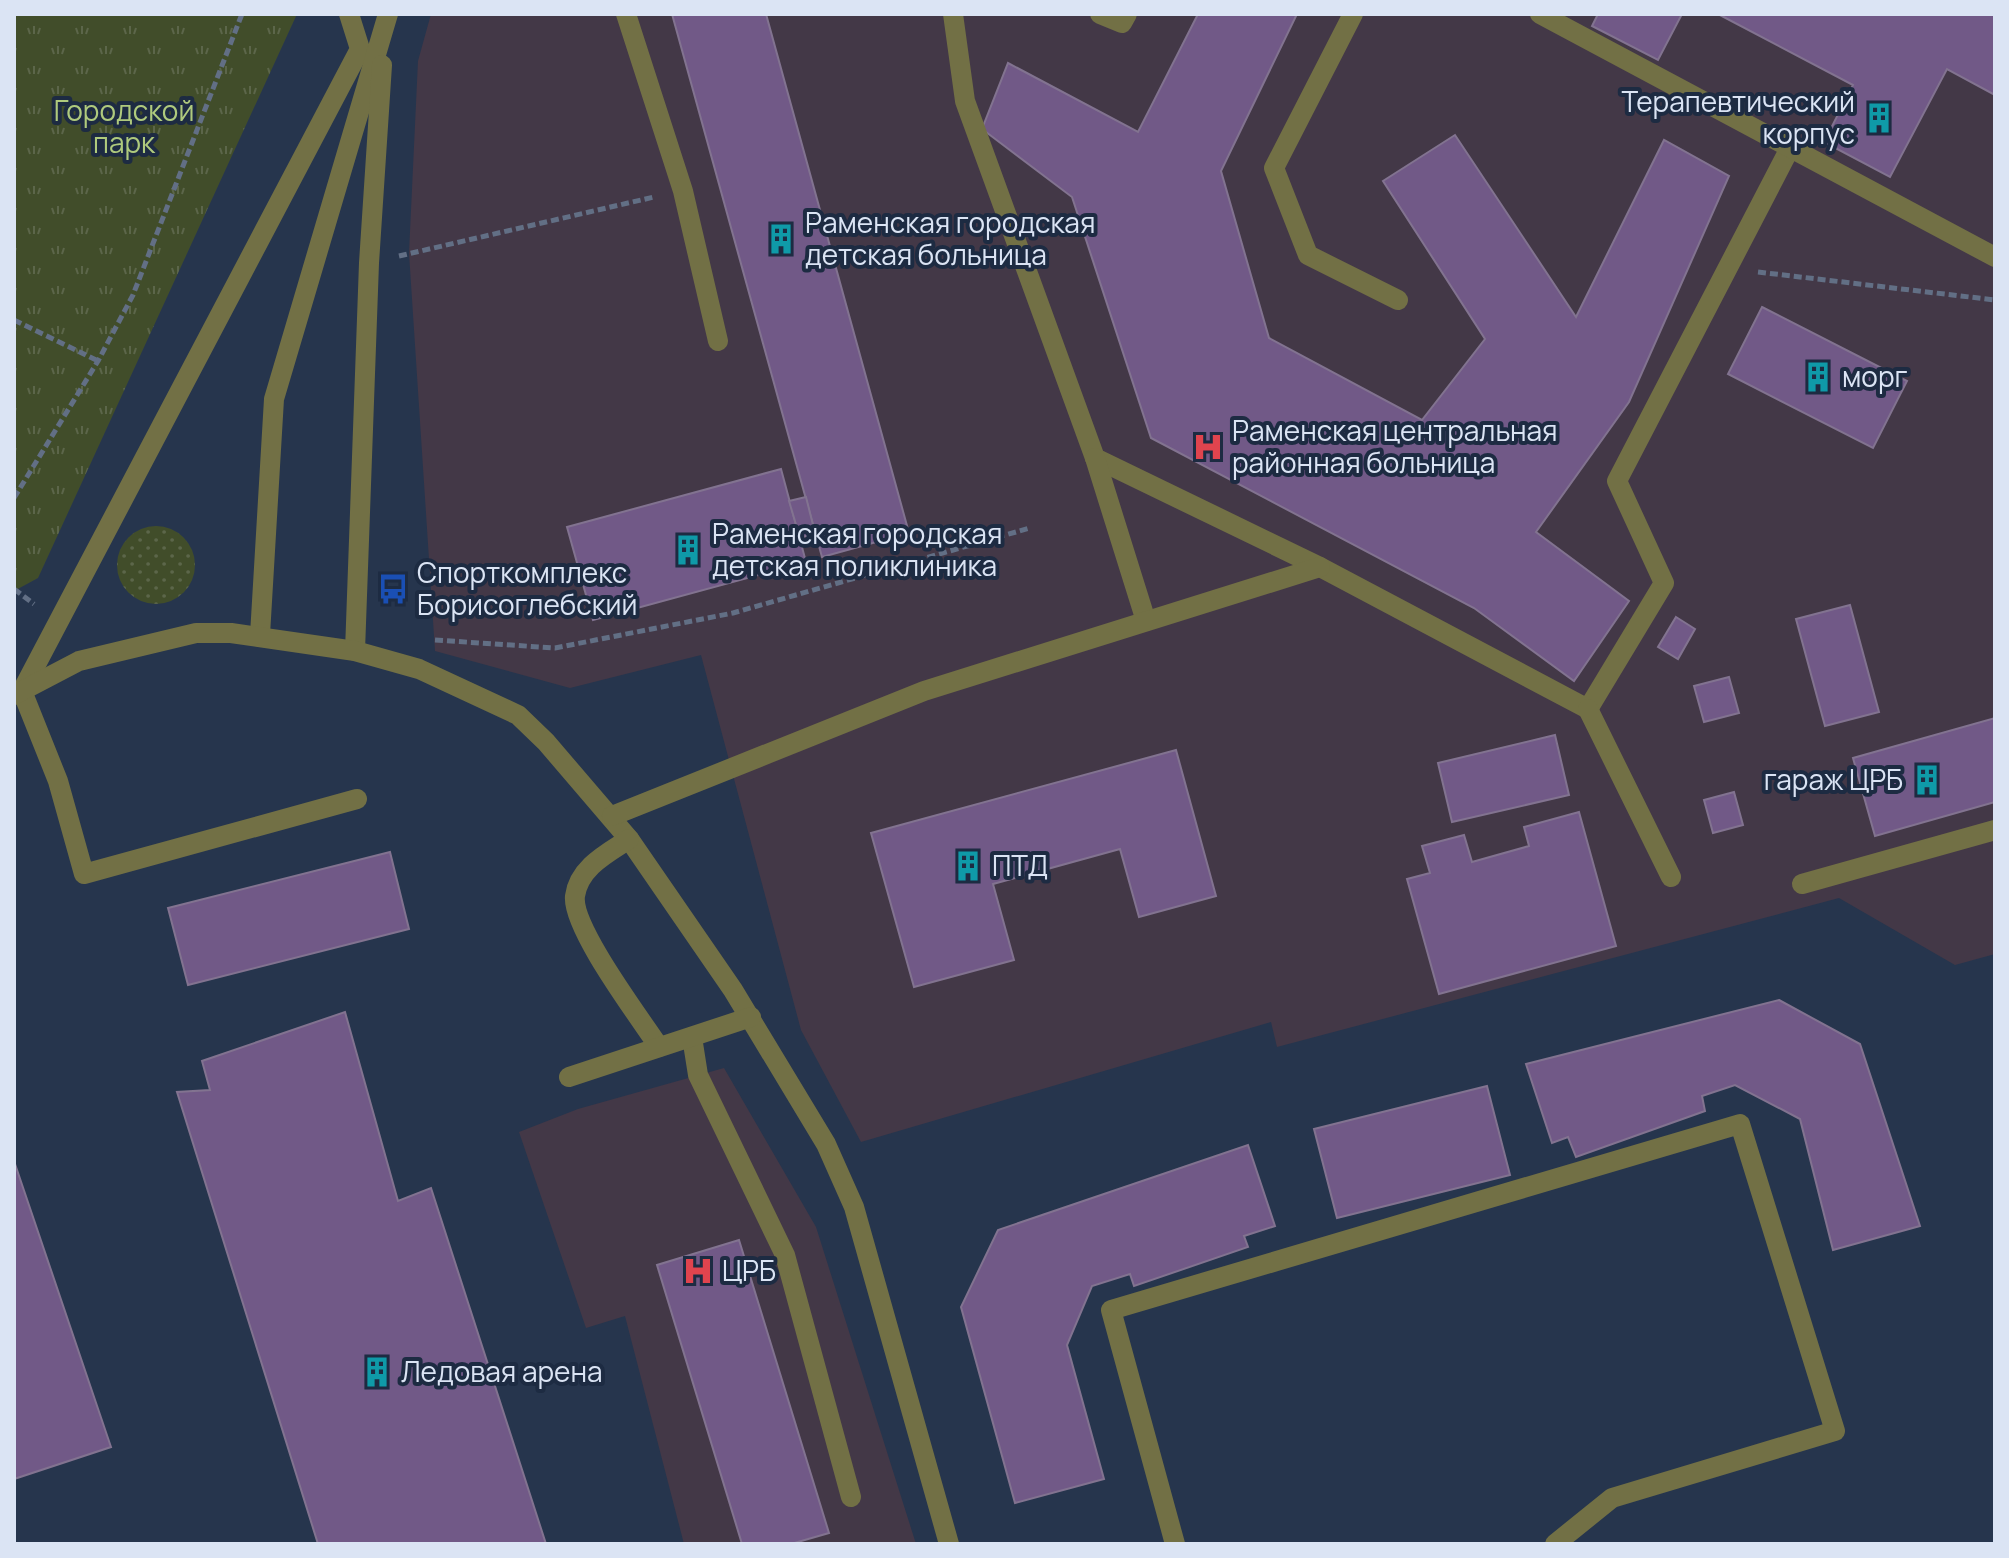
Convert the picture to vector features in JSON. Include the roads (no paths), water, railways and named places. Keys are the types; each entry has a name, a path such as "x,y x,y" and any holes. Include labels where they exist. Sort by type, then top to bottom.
{"lane":[{"path":"18,693 360,49 349,14"},
{"path":"626,14 683,191 718,341"},
{"path":"953,14 965,101 1095,458 1146,621"},
{"path":"1100,14 1122,23 1127,14"},
{"path":"1353,14 1274,168 1308,255 1398,300"},
{"path":"1540,14 1995,257"},
{"path":"260,635 274,399 386,21"},
{"path":"355,651 369,263 386,21"},
{"path":"1588,709 1664,583 1617,481 1790,148"},
{"path":"1095,458 1320,567 1588,709 1671,877"},
{"path":"612,816 924,691 1320,567"},
{"path":"18,693 79,661 142,644 196,633 260,635 355,651 419,669 518,715 612,816 629,839 751,1017 818,1130 854,1207 949,1544"},
{"path":"18,693 58,781 84,874 357,799"},
{"path":"1802,884 1995,830"},
{"path":"629,839 591,864 575,896 582,928 659,1047"},
{"path":"569,1077 751,1017"},
{"path":"692,1037 698,1075 785,1255 851,1497"},
{"path":"1175,1544 1111,1310 1740,1124 1835,1431 1612,1498 1555,1544"}],"place":[{"name":"Терапевтический корпус","path":"1879,118"},
{"name":"Раменская городская детская больница","path":"781,239"},
{"name":"морг","path":"1818,377"},
{"name":"Раменская центральная районная больница","path":"1208,447"},
{"name":"Раменская городская детская поликлиника","path":"688,550"},
{"name":"Спорткомплекс Борисоглебский","path":"393,589"},
{"name":"гараж ЦРБ","path":"1927,780"},
{"name":"ПТД","path":"968,866"},
{"name":"ЦРБ","path":"698,1271"},
{"name":"Ледовая арена","path":"377,1372"}],"park label":[{"name":"Городской парк","path":"124,127"}]}
